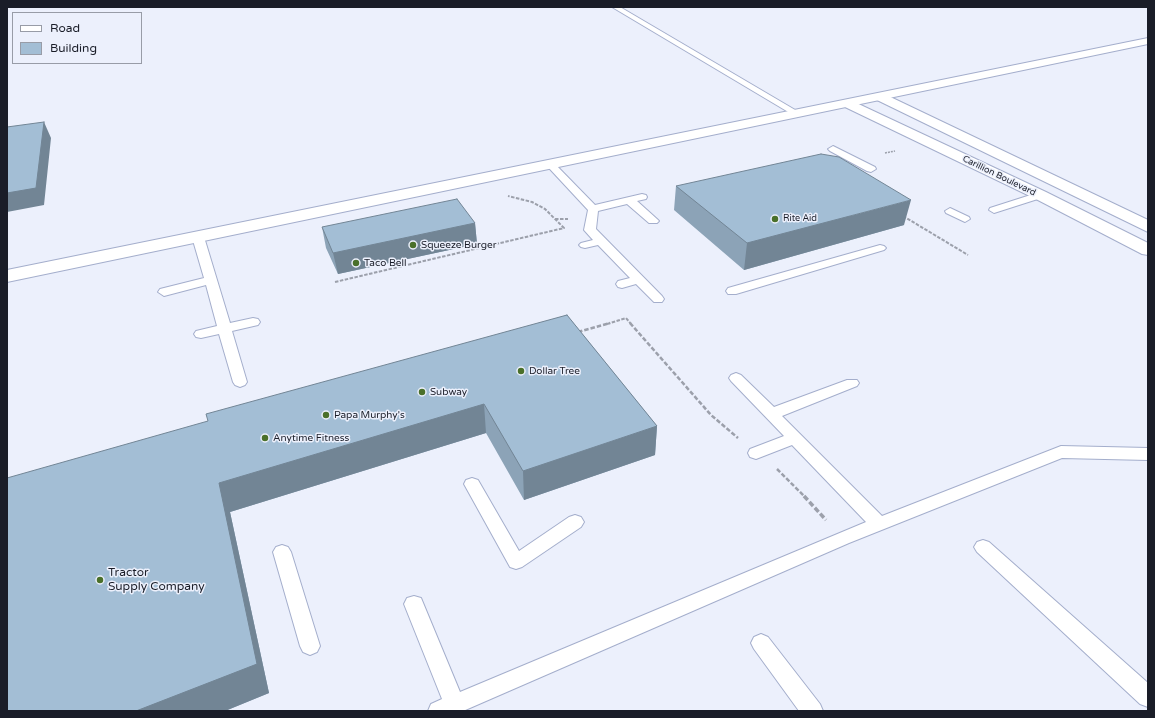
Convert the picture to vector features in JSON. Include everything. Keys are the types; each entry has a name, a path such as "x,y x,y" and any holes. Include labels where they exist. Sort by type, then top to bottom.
{"main road":[{"path":"7,276 850,104 1148,41"},
{"name":"Carillion Boulevard","path":"882,97 1148,227"},
{"name":"Carillion Boulevard","path":"850,104 1040,195 1148,250"}],"lane":[{"path":"615,7 798,114"},
{"path":"833,150 871,169"},
{"path":"551,165 592,215 590,230 658,299"},
{"path":"994,210 1040,195"},
{"path":"592,215 630,200 642,197"},
{"path":"630,200 652,221"},
{"path":"950,211 964,219"},
{"path":"198,237 226,328 240,382"},
{"path":"585,245 602,242"},
{"path":"732,291 880,248"},
{"path":"622,284 638,279"},
{"path":"164,292 211,280"},
{"path":"201,334 252,322"},
{"path":"736,378 879,524"},
{"path":"771,414 852,383"},
{"path":"756,453 795,438"},
{"path":"414,604 447,708 843,538 1061,452 1148,454"},
{"path":"472,484 516,562 574,522"},
{"path":"983,547 1148,697"},
{"path":"282,552 310,646"},
{"path":"761,643 812,711"}],"path":[{"path":"854,160 899,150"},
{"path":"335,282 564,228 544,208 532,202 503,195"},
{"path":"898,214 968,255"},
{"path":"555,219 592,215"},
{"path":"572,333 626,318 710,415 788,478 843,538"}],"building":[{"path":"44,122 36,188 7,193 7,127"},
{"path":"821,154 839,157 911,200 747,243 676,186"},
{"path":"457,199 475,223 333,253 322,227"},
{"path":"567,315 657,426 523,471 484,404 219,483 257,664 136,711 7,711 7,478 208,421 206,414"}],"place":[{"name":"Rite Aid","path":"775,219"},
{"name":"Squeeze Burger","path":"413,245"},
{"name":"Taco Bell","path":"356,263"},
{"name":"Dollar Tree","path":"521,371"},
{"name":"Subway","path":"422,392"},
{"name":"Papa Murphy's","path":"326,415"},
{"name":"Anytime Fitness","path":"265,438"},
{"name":"Tractor Supply Company","path":"100,580"}]}
